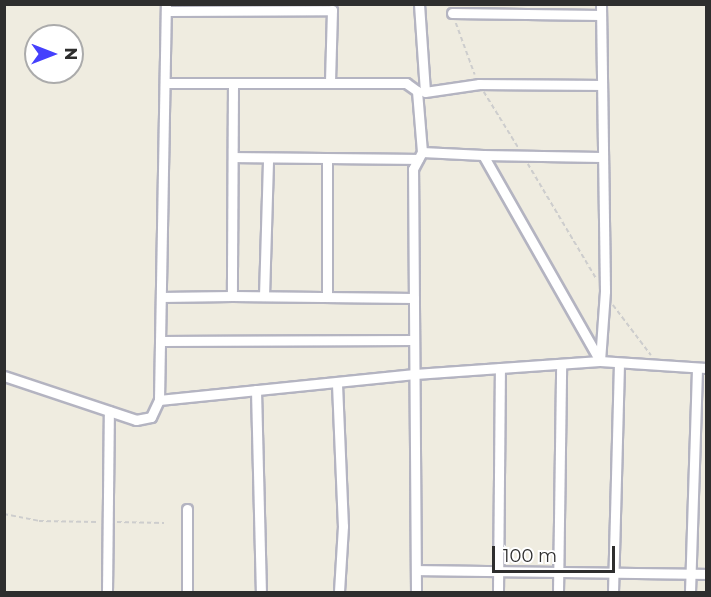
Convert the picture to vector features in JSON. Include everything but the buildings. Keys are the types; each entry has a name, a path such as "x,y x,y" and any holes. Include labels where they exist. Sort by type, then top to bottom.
{"street":[{"path":"416,592 413,169 420,156 419,4"},
{"path":"600,362 605,291 601,157 601,4"},
{"path":"4,376 136,420 151,417 159,400 166,8 332,10 330,83"},
{"path":"452,13 601,15"},
{"path":"165,83 406,83 421,91 479,84 601,85"},
{"path":"232,296 233,83"},
{"path":"233,157 327,159 483,155 601,157"},
{"path":"483,155 600,362"},
{"path":"264,296 268,158"},
{"path":"327,159 327,297"},
{"path":"161,297 414,298"},
{"path":"160,341 414,340"},
{"path":"159,400 337,384 414,374 561,364 600,362 702,368 690,592"},
{"path":"558,592 561,364"},
{"path":"613,592 619,364"},
{"path":"498,592 500,368"},
{"path":"337,384 343,526 339,592"},
{"path":"256,390 261,592"},
{"path":"107,592 109,411"},
{"path":"187,509 187,592"},
{"path":"416,570 706,574"}],"path":[{"path":"452,13 479,84 625,326 648,345 655,367"},
{"path":"4,514 39,521 164,523"}]}
